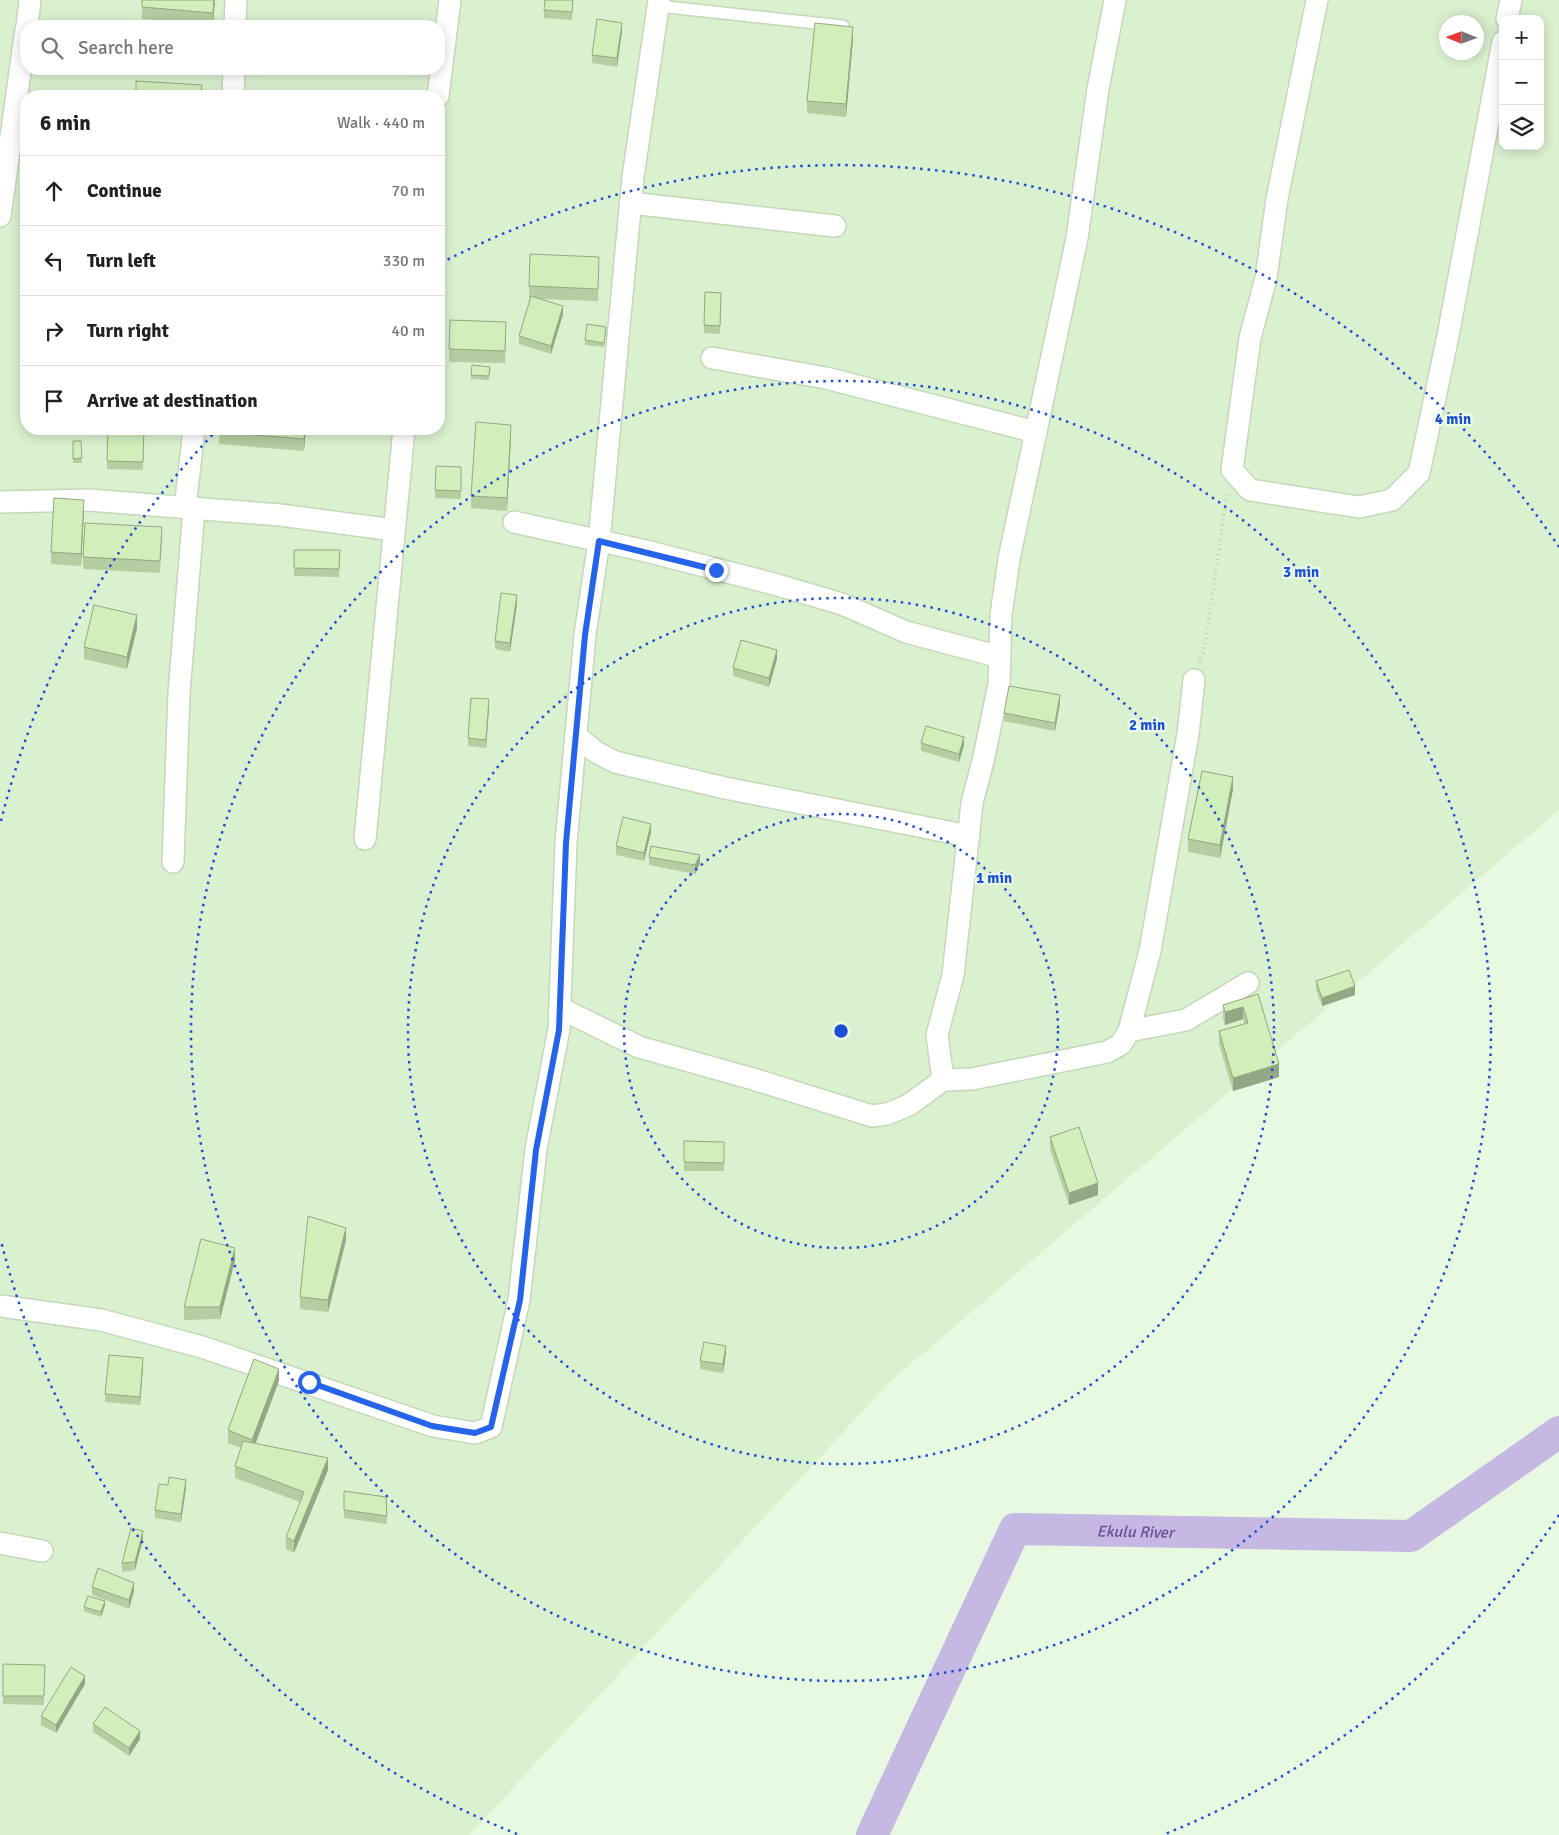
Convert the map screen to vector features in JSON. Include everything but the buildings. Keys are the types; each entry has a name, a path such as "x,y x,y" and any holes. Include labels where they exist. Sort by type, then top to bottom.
{"street":[{"path":"27,20 30,0"},
{"path":"235,20 236,0"},
{"path":"445,40 450,0"},
{"path":"943,1080 937,1034 953,975 972,803 984,757 999,684 1001,615 1009,559 1077,238 1098,89 1115,0"},
{"path":"1317,0 1277,200 1266,278 1250,338 1232,470 1250,490 1359,507 1392,500 1419,473 1448,336 1500,60"},
{"path":"1508,15 1511,0"},
{"path":"0,1306 102,1320 202,1347 432,1426 475,1433 491,1427 520,1300 536,1150 555,1055 560,1008 566,843 576,736 592,579 599,541 630,203 658,3"},
{"path":"0,216 20,71"},
{"path":"232,90 234,75"},
{"path":"439,90 441,75"},
{"path":"630,203 835,226"},
{"path":"712,358 826,378 1036,432"},
{"path":"173,862 179,693 194,435"},
{"path":"365,838 403,435"},
{"path":"0,502 88,500 315,519 394,530"},
{"path":"514,522 646,551 774,584 842,604 906,632 1000,657"},
{"path":"560,1008 639,1047 753,1079 872,1116 887,1114 909,1105 943,1080 972,1080 1107,1052 1121,1044 1129,1031 1150,951 1188,734 1194,680"},
{"path":"576,736 596,752 615,762 725,788 968,836"},
{"path":"1129,1031 1186,1020 1248,983"},
{"path":"0,1543 42,1551"}],"lane":[{"path":"658,3 845,27"}],"path":[{"path":"1194,680 1205,645 1222,520 1232,470"}],"shaded area":[{"path":"0,0 1559,0 1559,810 892,1380 469,1835 0,1835"}],"waterway":[{"name":"Ekulu River","path":"872,1835 1015,1529 1411,1536 1559,1432"}],"route":[{"path":"309,1382 432,1426 475,1433 491,1427 520,1300 536,1150 559,1030 566,843 585,635 599,541 646,551 716,570"}]}
